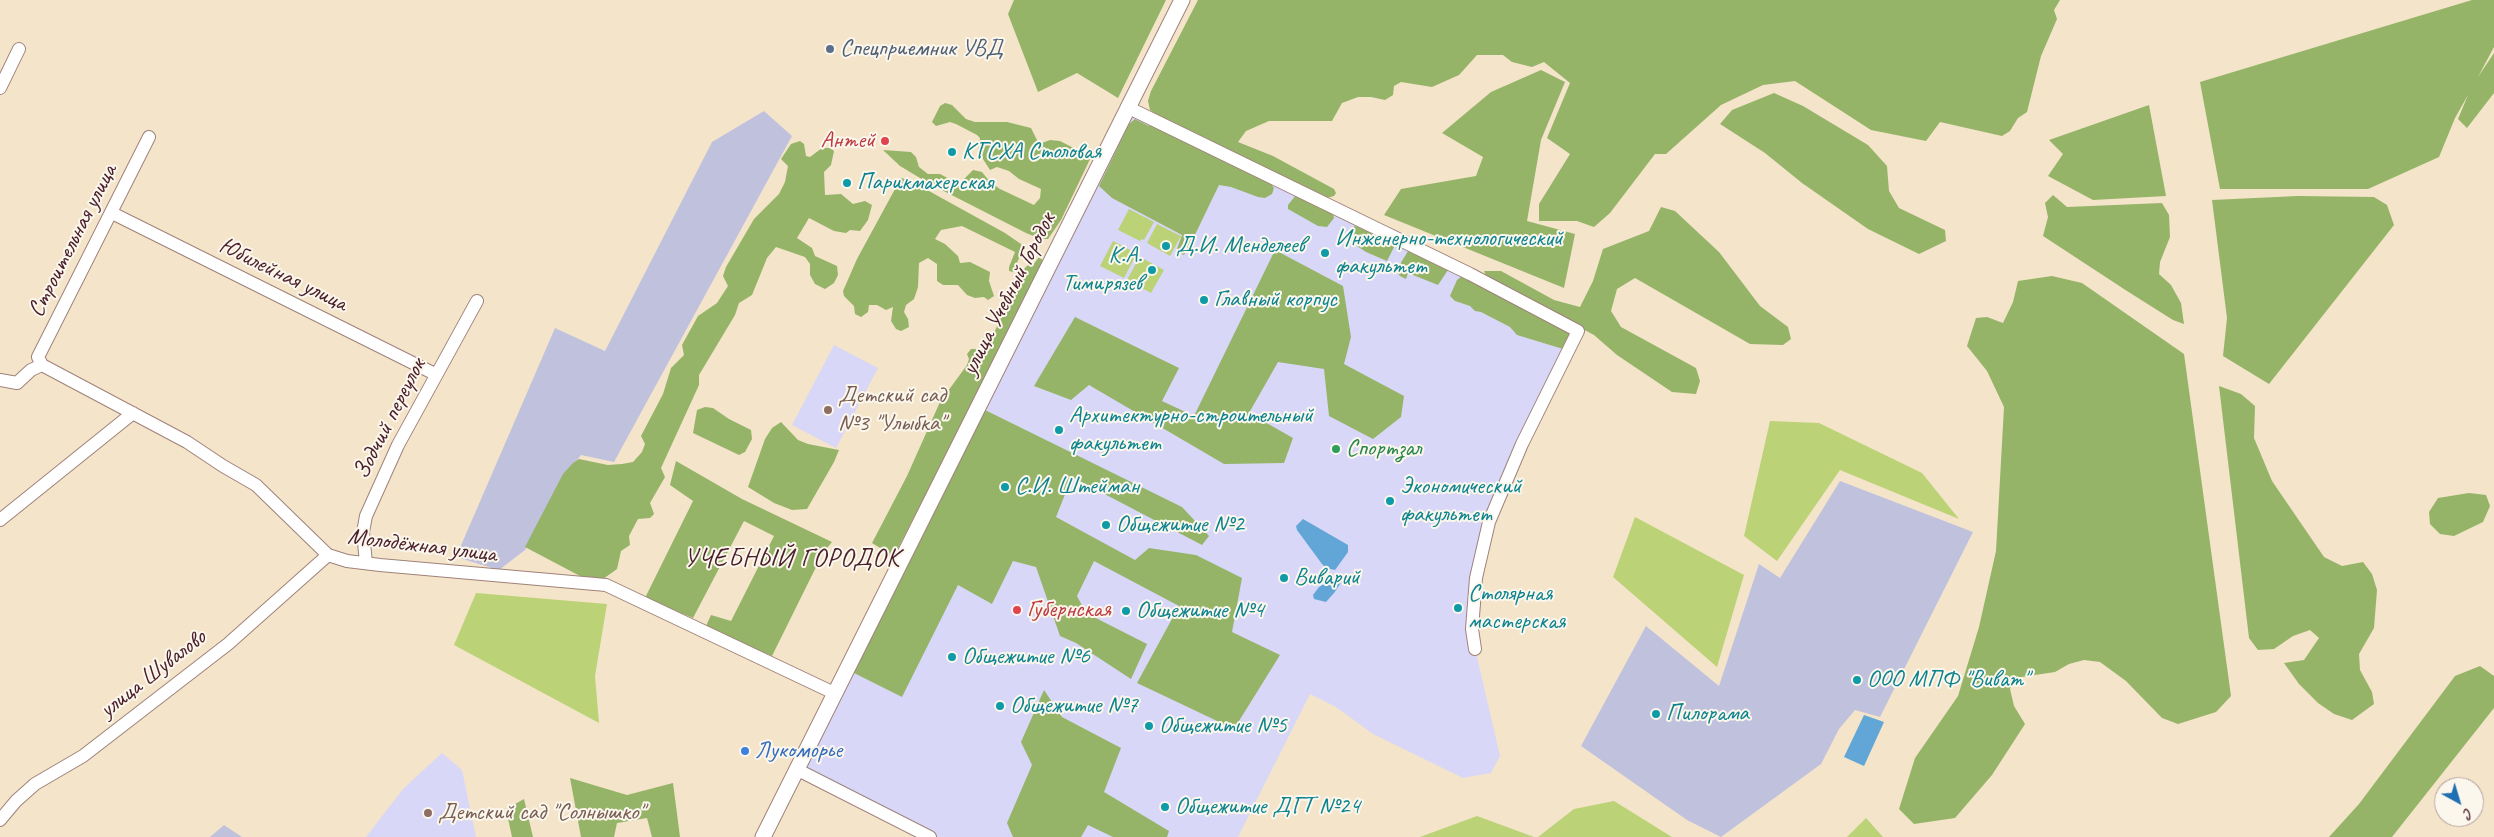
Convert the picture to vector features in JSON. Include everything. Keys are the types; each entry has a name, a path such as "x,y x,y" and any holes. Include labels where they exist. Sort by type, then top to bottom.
{"street":[{"name":"улица Учебный Городок","path":"763,837 1182,0"},
{"path":"0,88 19,49"},
{"path":"1127,107 1470,274 1578,331 1522,444 1489,522 1476,578 1472,629 1475,649"},
{"name":"Строительная улица","path":"42,365 38,357 112,214 149,137"},
{"name":"Юбилейная улица","path":"112,214 435,374"},
{"name":"Зодчий переулок","path":"366,563 363,532 366,516 398,445 435,374 477,301"},
{"path":"0,380 17,383 30,370 42,365"},
{"name":"Молодёжная улица","path":"42,365 187,442 222,466 256,484 328,554 347,561 529,580 606,585 834,693"},
{"path":"0,520 133,413"},
{"name":"улица Шувалово","path":"0,820 34,784 83,756 228,644 328,554"},
{"path":"796,768 930,837"}],"shaded area":[{"path":"1128,109 1576,332 1485,530 1470,627 1500,756 1491,773 1463,778 1373,734 1336,707 1310,694 1238,837 938,837 797,768"},
{"path":"764,111 792,136 614,462 581,455 564,477 525,550 499,570 456,557 555,328 605,351 712,142"},
{"name":"Детский сад №3 \"Улыбка\"","path":"834,345 878,368 836,448 792,425"},
{"path":"1840,481 1973,532 1880,717 1855,710 1839,729 1821,764 1721,837 1687,820 1581,746 1646,626 1719,686 1759,564 1780,578"},
{"name":"Детский сад \"Солнышко\"","path":"442,753 462,770 476,837 366,837 403,789"},
{"path":"224,825 242,837 210,837"}],"green space":[{"path":"1014,0 1166,0 1118,98 1077,73 1038,92 1008,14"},
{"path":"1198,0 2060,0 2054,10 2057,19 2041,56 2027,112 2018,118 2010,131 2002,136 1940,122 1926,141 1871,130 1795,81 1763,85 1721,105 1666,154 1655,154 1610,213 1594,227 1577,221 1539,221 1539,204 1570,154 1547,138 1570,83 1544,62 1532,67 1512,62 1503,55 1477,55 1459,75 1432,87 1401,82 1394,86 1393,95 1385,100 1358,97 1342,103 1332,121 1269,121 1246,131 1238,142 1273,156 1334,189 1336,193 1334,196 1327,198 1229,154 1208,139 1156,114 1150,110 1148,101 1151,91"},
{"path":"2472,0 2494,0 2494,47 2478,77 2494,53 2494,93 2467,128 2458,119 2468,95 2455,118 2439,157 2368,189 2220,189 2200,82"},
{"path":"1541,70 1565,82 1541,140 1527,221 1575,234 1564,288 1384,215 1401,189 1476,176 1483,157 1442,133 1491,92"},
{"path":"1774,93 1803,106 1868,145 1887,166 1889,191 1899,208 1945,230 1946,241 1919,254 1868,229 1802,183 1765,153 1720,124 1732,110"},
{"path":"945,103 952,105 966,119 975,122 1007,122 1031,128 1039,144 1050,140 1060,141 1091,157 1061,220 1048,239 1041,239 1026,233 930,184 900,166 883,150 911,152 916,157 919,167 928,174 940,174 959,184 973,170 982,172 990,182 1000,189 1034,205 1040,198 1041,189 1019,179 1009,171 997,167 990,170 978,151 980,138 977,135 950,122 936,126 932,122 940,106"},
{"path":"2149,105 2166,196 2093,200 2048,176 2063,154 2049,140"},
{"path":"1135,119 1149,126 1154,123 1271,184 1274,188 1272,194 1265,198 1258,197 1231,187 1219,185 1191,243 1184,255 1182,254 1177,249 1182,235 1112,198 1099,186 1129,124"},
{"path":"800,141 804,144 806,156 810,157 822,148 830,148 834,151 831,165 824,172 825,195 841,194 853,204 865,201 872,205 868,220 860,231 850,230 846,233 834,231 809,218 797,238 812,248 815,256 837,266 838,275 834,283 825,289 815,284 810,275 810,264 805,257 776,247 767,258 752,295 739,303 735,315 699,375 699,385 661,468 665,477 650,503 654,514 650,518 638,519 629,536 630,545 621,551 617,569 603,579 580,576 525,547 563,474 573,463 579,459 608,465 622,464 633,462 642,452 645,444 641,436 663,394 671,368 684,355 682,345 698,316 717,303 728,286 723,276 726,267 754,219 779,194 785,182 788,166 781,159 791,144"},
{"path":"901,178 909,180 1005,233 1021,244 1023,249 1013,272 1009,271 1009,267 1015,252 962,226 941,230 935,239 945,244 958,256 960,263 970,262 990,272 989,281 994,296 988,300 984,297 975,298 967,295 958,285 943,285 937,281 937,264 928,258 919,263 918,287 914,299 906,305 904,312 908,319 909,327 901,331 896,329 891,321 893,307 886,310 877,305 869,305 868,312 861,317 855,314 854,306 844,296 843,291 857,259"},
{"path":"1296,195 1333,214 1334,218 1327,227 1318,226 1288,209 1288,205"},
{"path":"2053,195 2067,207 2162,203 2169,215 2170,237 2160,262 2159,274 2171,285 2181,303 2184,324 2173,320 2043,236 2048,217 2045,203"},
{"path":"2298,196 2374,197 2387,205 2394,225 2269,384 2223,356 2227,318 2212,200"},
{"path":"1661,207 1675,211 1719,252 1760,306 1788,327 1791,339 1783,345 1750,344 1635,278 1617,289 1611,311 1621,327 1696,368 1700,381 1696,394 1672,392 1617,355 1594,335 1487,278 1484,271 1501,271 1554,300 1580,307 1593,281 1603,249 1649,231"},
{"path":"1129,209 1154,222 1144,240 1140,241 1118,230"},
{"path":"1157,224 1181,236 1170,256 1147,243"},
{"path":"1355,226 1392,241 1394,247 1387,261 1366,252 1345,238 1350,229"},
{"path":"1113,241 1134,252 1133,255 1135,257 1124,278 1100,266"},
{"path":"1275,250 1343,286 1351,337 1344,364 1404,396 1401,417 1373,439 1329,416 1324,369 1278,362 1249,413 1293,438 1284,463 1224,464 1089,385 1071,400 1034,386 1075,317 1179,368 1162,401 1194,416"},
{"path":"1408,251 1436,262 1448,270 1438,285 1408,273 1406,279 1400,276 1396,271"},
{"path":"1039,257 1045,262 894,556 891,558 885,551 872,543 907,476 940,402 967,365 969,359 967,354 971,349 987,349 984,338 994,333 1006,306 1005,303 1021,272 1029,264 1033,265"},
{"path":"1139,258 1164,270 1151,293 1127,280"},
{"path":"1462,276 1569,331 1572,335 1563,349 1517,335 1510,327 1481,312 1475,311 1470,306 1455,301 1450,296 1457,280"},
{"path":"2052,276 2082,283 2184,354 2231,696 2216,712 2178,724 2162,718 2126,681 2100,662 2084,660 2069,664 2055,672 2015,678 2010,689 2014,706 2025,724 1992,775 1955,818 1914,824 1899,809 1915,758 1958,696 1979,627 1996,551 2004,407 1987,371 1967,346 1976,318 1987,317 2003,323 2013,302 2018,281"},
{"path":"2219,386 2241,394 2255,406 2254,438 2272,481 2324,557 2342,566 2363,562 2372,574 2377,590 2374,628 2359,654 2360,670 2372,692 2374,704 2352,720 2334,714 2318,703 2299,684 2284,663 2304,660 2319,638 2310,630 2293,636 2274,649 2258,650 2249,638"},
{"path":"705,407 713,408 729,419 751,430 752,439 745,452 739,455 693,433 697,410"},
{"path":"985,410 1182,507 1209,536 1202,545 1072,477 1056,517 1135,560 1149,548 1196,555 1242,578 1232,632 1280,655 1234,729 1137,683 1179,606 1094,561 1077,596 1086,613 1147,644 1131,679 1076,643 1060,636 1036,567 1013,561 992,604 958,585 902,697 852,672"},
{"path":"1770,421 1819,423 1922,473 1959,519 1840,470 1777,561 1744,536"},
{"path":"781,422 798,440 808,444 839,450 807,509 792,510 774,503 748,487 765,439 772,428"},
{"path":"676,461 742,499 832,542 823,553 772,656 705,628 711,615 731,621 774,536 744,521 693,618 645,598 693,501 670,485"},
{"path":"2469,493 2486,495 2490,506 2483,522 2454,536 2440,534 2430,524 2429,512 2438,498"},
{"path":"1635,517 1744,575 1717,667 1613,577"},
{"path":"476,593 607,604 595,676 599,723 454,645"},
{"path":"2480,666 2494,676 2494,708 2439,777 2434,777 2434,784 2392,837 2329,837 2359,804 2455,676"},
{"path":"1044,690 1062,717 1121,748 1104,792 1169,831 1167,837 1113,837 1088,825 1081,837 1013,837 1007,823 1032,765 1021,742"},
{"path":"570,778 627,795 673,783 680,837 652,837 647,818 617,823 614,837 581,837"},
{"path":"524,799 533,837 512,837 506,809"},
{"path":"1614,801 1672,837 1538,837 1574,809"},
{"path":"1477,816 1534,837 1420,837"},
{"path":"1866,818 1883,837 1847,837"}],"water":[{"path":"1303,519 1348,545 1348,552 1335,570 1326,568 1322,564 1297,530 1296,526"},
{"path":"1333,578 1342,581 1326,602 1314,599 1313,595 1319,587"},
{"path":"1864,715 1884,722 1864,766 1844,757"}],"place":[{"name":"Спецприемник УВД","path":"830,49"},
{"name":"Антей","path":"885,141"},
{"name":"КГСХА Столовая","path":"952,152"},
{"name":"Парикмахерская","path":"847,183"},
{"name":"Д.И. Менделеев","path":"1166,246"},
{"name":"Инженерно-технологический факультет","path":"1325,253"},
{"name":"К.А. Тимирязев","path":"1152,270"},
{"name":"Главный корпус","path":"1204,300"},
{"name":"Детский сад №3 \"Улыбка\"","path":"828,410"},
{"name":"Архитектурно-строительный факультет","path":"1059,430"},
{"name":"Спортзал","path":"1336,449"},
{"name":"С.И. Штейман","path":"1005,487"},
{"name":"Экономический факультет","path":"1390,501"},
{"name":"Общежитие №2","path":"1106,525"},
{"name":"Виварий","path":"1284,578"},
{"name":"Столярная мастерская","path":"1458,608"},
{"name":"Губернская","path":"1017,610"},
{"name":"Общежитие №4","path":"1126,611"},
{"name":"Общежитие №6","path":"952,657"},
{"name":"ООО МПФ \"Виват\"","path":"1857,680"},
{"name":"Общежитие №7","path":"1000,706"},
{"name":"Пилорама","path":"1656,714"},
{"name":"Общежитие №5","path":"1149,726"},
{"name":"Лукоморье","path":"745,751"},
{"name":"Общежитие ДГТ №24","path":"1165,807"},
{"name":"Детский сад \"Солнышко\"","path":"428,813"}],"district":[{"name":"УЧЕБНЫЙ ГОРОДОК","path":"792,559"}]}
